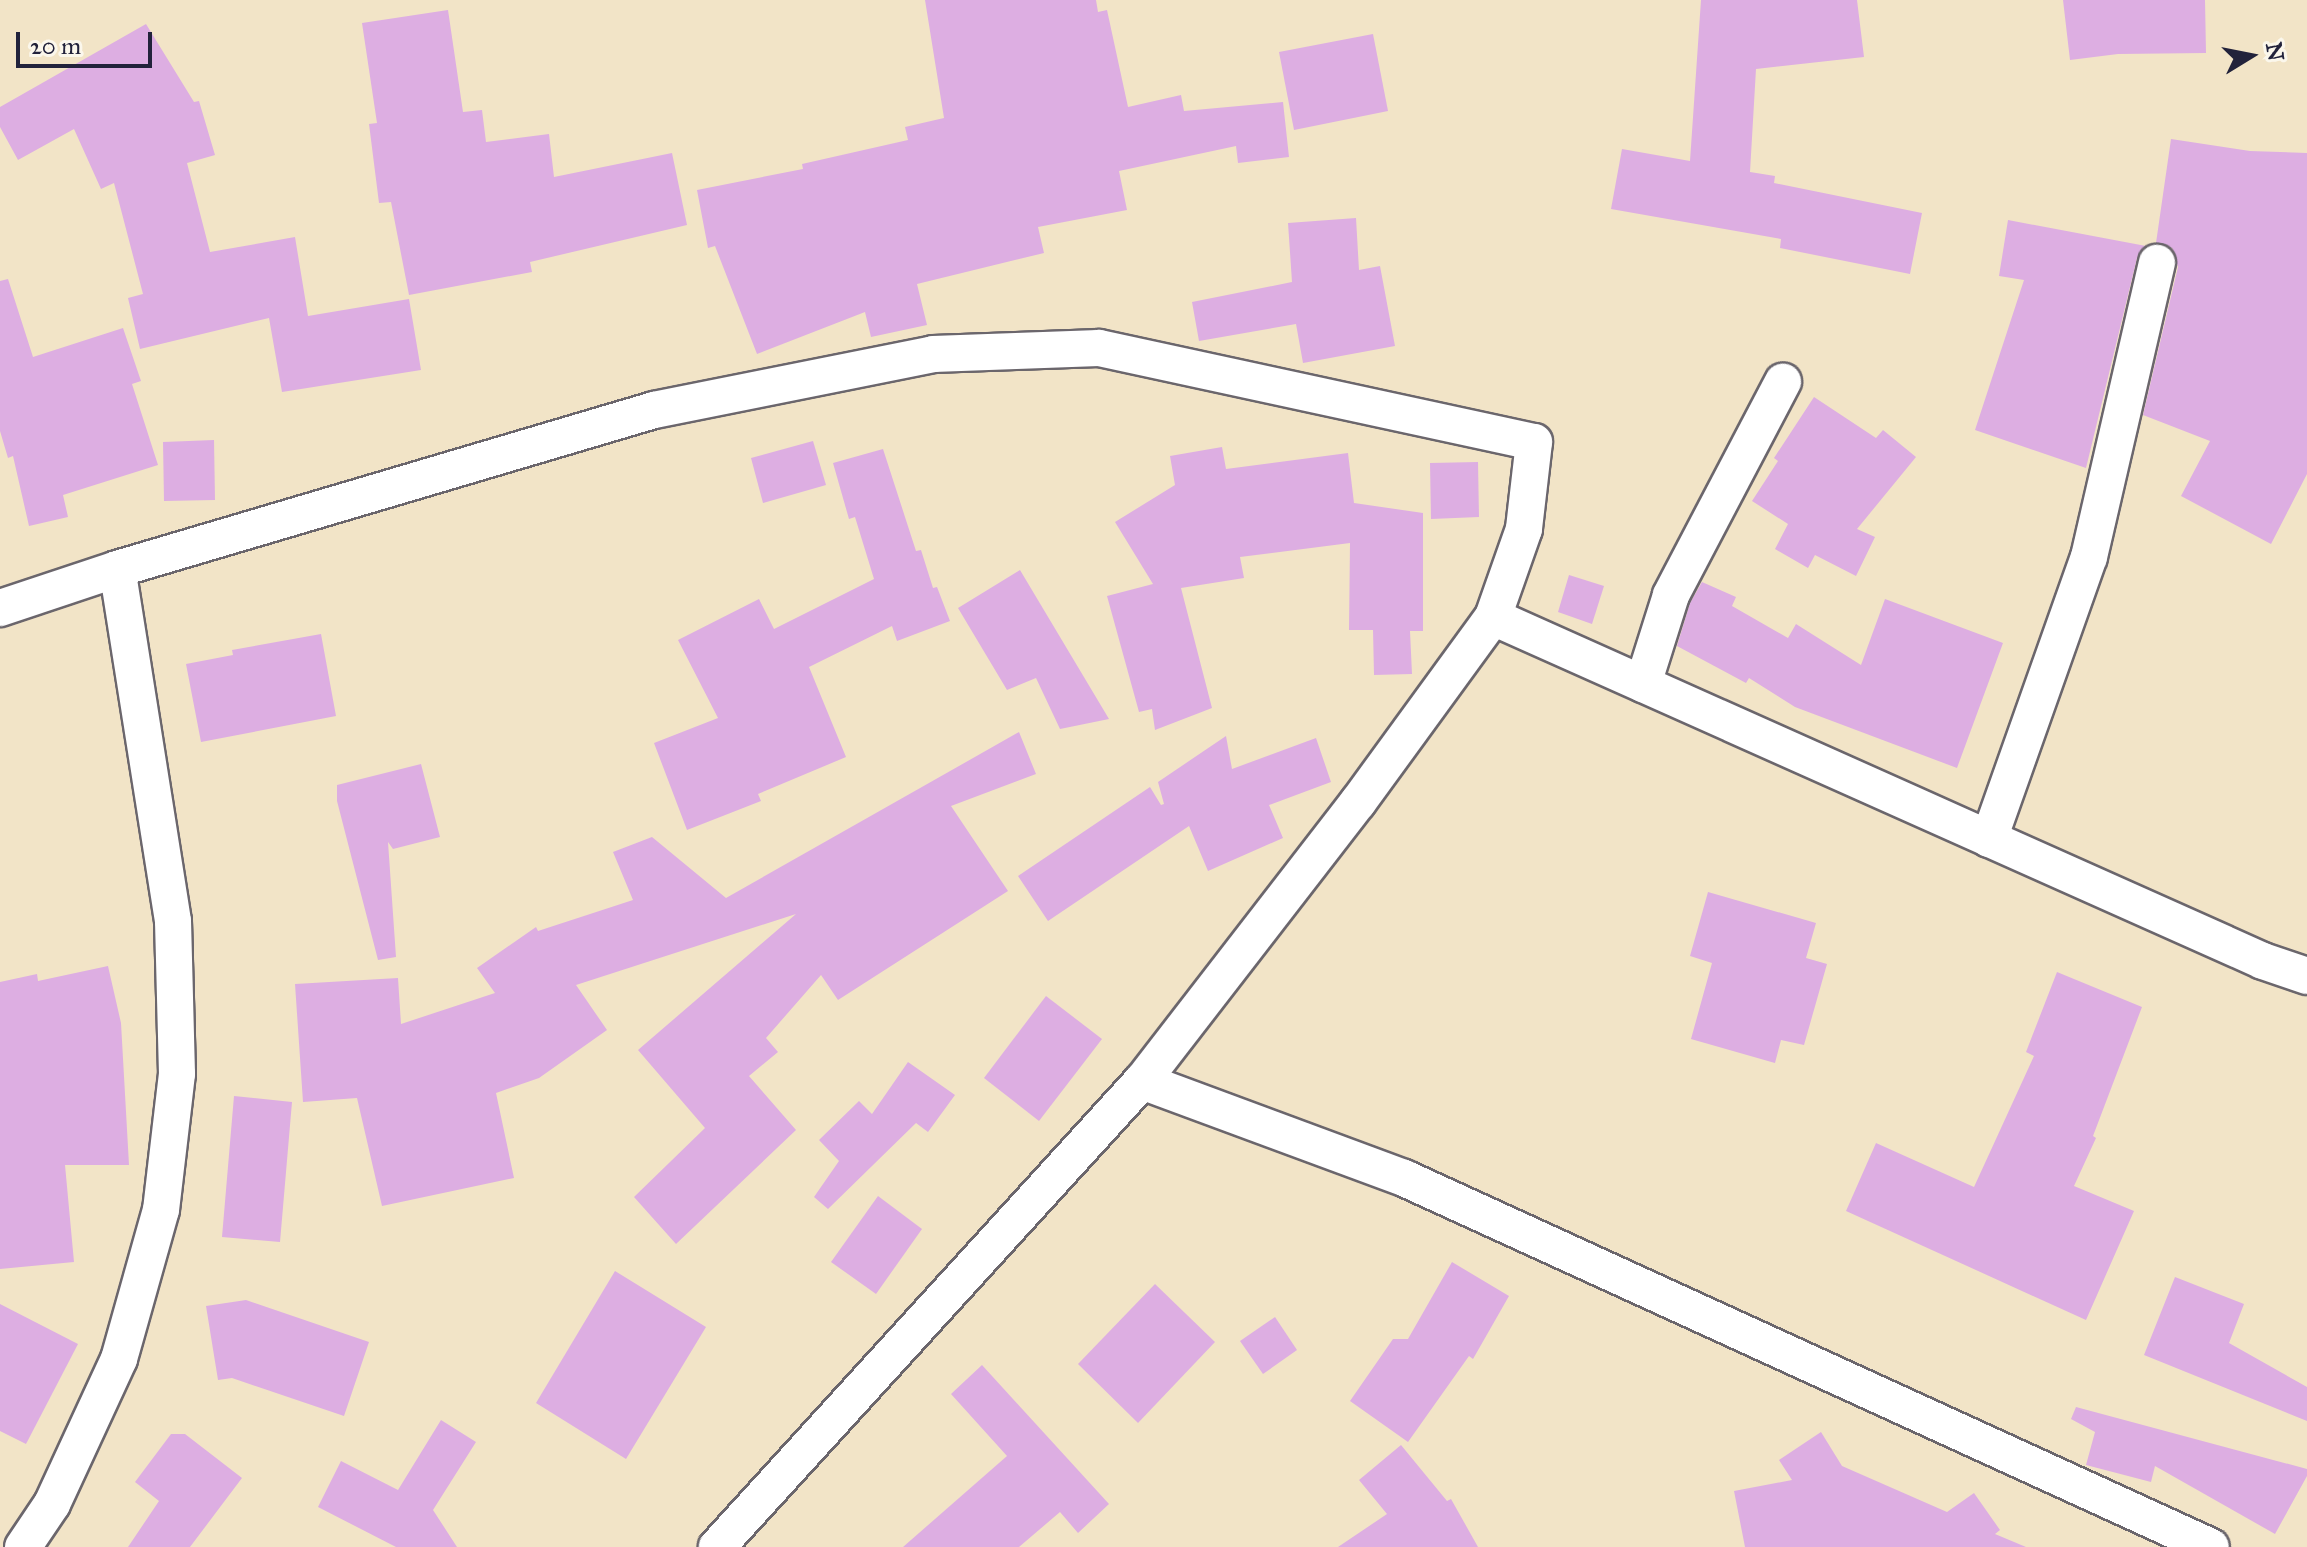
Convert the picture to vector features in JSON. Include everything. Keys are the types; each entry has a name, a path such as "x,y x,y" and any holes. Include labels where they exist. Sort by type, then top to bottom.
{"street":[{"path":"1989,839 2089,557 2157,263"},
{"path":"0,608 117,569 654,410 933,354 1099,348 1534,442 1524,529 1493,617 1358,802 1142,1081 717,1547"},
{"path":"1643,684 1671,595 1783,382"},
{"path":"23,1547 52,1504 119,1359 161,1210 177,1074 173,921 117,569"},
{"path":"1493,617 2263,961 2307,976"},
{"path":"1142,1081 1404,1178 2211,1547"}],"building":[{"path":"925,0 1096,0 1098,12 1107,10 1128,107 1181,95 1184,111 1283,102 1289,157 1238,163 1236,146 1119,171 1127,210 1038,227 1044,253 917,284 927,325 871,337 865,312 757,354 715,246 708,248 697,190 803,169 802,164 908,140 905,127 944,118"},
{"path":"1701,0 1857,0 1864,57 1756,69 1750,172 1775,176 1774,183 1922,213 1910,274 1780,248 1781,239 1611,209 1622,149 1690,161"},
{"path":"2063,0 2205,0 2206,53 2118,54 2070,60"},
{"path":"448,10 463,112 482,110 486,142 549,134 554,177 672,153 687,225 530,262 532,272 409,295 391,202 379,203 369,124 377,123 362,23"},
{"path":"146,24 194,102 199,101 215,155 187,163 210,252 295,237 308,316 409,299 421,370 282,392 269,318 140,349 128,298 143,294 114,183 101,189 74,129 18,160 0,127 0,107"},
{"path":"1373,34 1388,111 1294,130 1279,52"},
{"path":"2171,139 2250,151 2307,153 2307,474 2271,544 2181,496 2210,441 2143,415 2178,267 2172,248 2156,243"},
{"path":"1356,218 1359,270 1380,266 1395,346 1303,363 1296,324 1199,341 1192,302 1292,282 1288,223"},
{"path":"2008,220 2146,246 2137,258 2086,468 1975,430 2024,280 1999,276"},
{"path":"8,279 33,357 123,328 141,381 132,384 158,465 63,495 68,517 29,526 13,456 8,458 0,431 0,281"},
{"path":"1814,397 1876,438 1883,430 1916,457 1857,529 1875,537 1856,576 1815,555 1808,568 1775,549 1788,524 1752,501 1778,461 1774,458"},
{"path":"214,440 215,500 164,501 163,442"},
{"path":"813,441 826,485 763,503 751,458"},
{"path":"1222,447 1226,469 1348,453 1354,503 1423,513 1423,631 1410,631 1412,674 1374,675 1373,630 1349,630 1350,543 1240,557 1244,578 1181,588 1212,708 1155,730 1152,709 1139,712 1107,596 1153,584 1115,522 1175,485 1170,456"},
{"path":"883,449 916,551 921,550 933,588 937,587 950,621 897,641 892,626 809,667 846,757 758,794 761,801 687,830 654,743 718,718 678,640 759,599 774,629 874,579 855,517 849,519 833,463"},
{"path":"1478,462 1479,517 1431,519 1430,463"},
{"path":"1020,570 1109,719 1060,729 1036,678 1007,690 958,608"},
{"path":"1569,575 1604,586 1592,624 1558,612"},
{"path":"1702,582 1736,597 1732,606 1788,638 1796,624 1861,665 1885,599 2003,643 1957,768 1795,707 1749,678 1746,683 1677,646 1690,603"},
{"path":"321,634 336,716 201,742 186,664 233,655 232,650"},
{"path":"1019,732 1036,774 951,806 1008,891 838,1000 821,975 766,1038 778,1052 749,1076 796,1130 676,1244 634,1197 705,1128 638,1050 796,914 576,985 607,1030 539,1078 496,1093 514,1178 382,1206 357,1098 303,1102 295,984 398,978 401,1024 495,993 477,968 536,927 538,931 633,900 613,852 652,837 726,898"},
{"path":"1226,736 1232,769 1316,738 1331,782 1269,805 1283,838 1208,871 1189,826 1048,921 1018,876 1150,787 1161,805 1164,804 1158,782"},
{"path":"421,764 440,837 393,849 388,842 396,957 378,960 337,801 337,785"},
{"path":"1708,892 1816,923 1806,958 1827,964 1804,1045 1781,1040 1775,1063 1691,1039 1712,963 1690,956"},
{"path":"108,966 121,1023 129,1165 65,1165 74,1262 0,1269 0,982 37,974 38,981"},
{"path":"2057,972 2142,1007 2093,1136 2096,1138 2074,1186 2134,1211 2086,1320 1846,1211 1876,1143 1974,1187 2034,1056 2026,1052"},
{"path":"1046,996 1102,1039 1039,1121 984,1078"},
{"path":"908,1062 955,1095 928,1132 916,1123 828,1209 814,1197 839,1161 819,1140 859,1101 872,1114"},
{"path":"234,1096 292,1102 280,1242 222,1237"},
{"path":"878,1196 922,1229 876,1294 831,1262"},
{"path":"1452,1262 1509,1296 1473,1359 1469,1356 1408,1442 1350,1401 1393,1339 1408,1339"},
{"path":"615,1271 706,1327 626,1459 536,1403"},
{"path":"2175,1277 2244,1304 2229,1343 2307,1387 2307,1421 2144,1355"},
{"path":"1155,1284 1215,1342 1138,1423 1078,1364"},
{"path":"246,1300 369,1342 344,1416 232,1378 218,1380 206,1306"},
{"path":"0,1304 78,1344 26,1444 0,1431"},
{"path":"1275,1317 1297,1350 1263,1374 1240,1341"},
{"path":"982,1365 1109,1504 1078,1533 1060,1512 1019,1547 903,1547 1007,1456 951,1394"},
{"path":"2076,1407 2307,1469 2307,1476 2275,1534 2155,1466 2151,1482 2086,1465 2095,1432 2071,1419"},
{"path":"441,1420 476,1442 433,1510 457,1547 396,1547 318,1507 341,1461 398,1490"},
{"path":"1821,1432 1842,1466 1947,1512 1974,1493 2000,1530 1995,1534 2026,1547 1745,1547 1734,1491 1792,1480 1779,1460"},
{"path":"171,1434 185,1434 242,1478 190,1547 128,1547 159,1501 135,1482"},
{"path":"1401,1445 1447,1501 1451,1499 1478,1547 1338,1547 1387,1514 1359,1480"}]}
